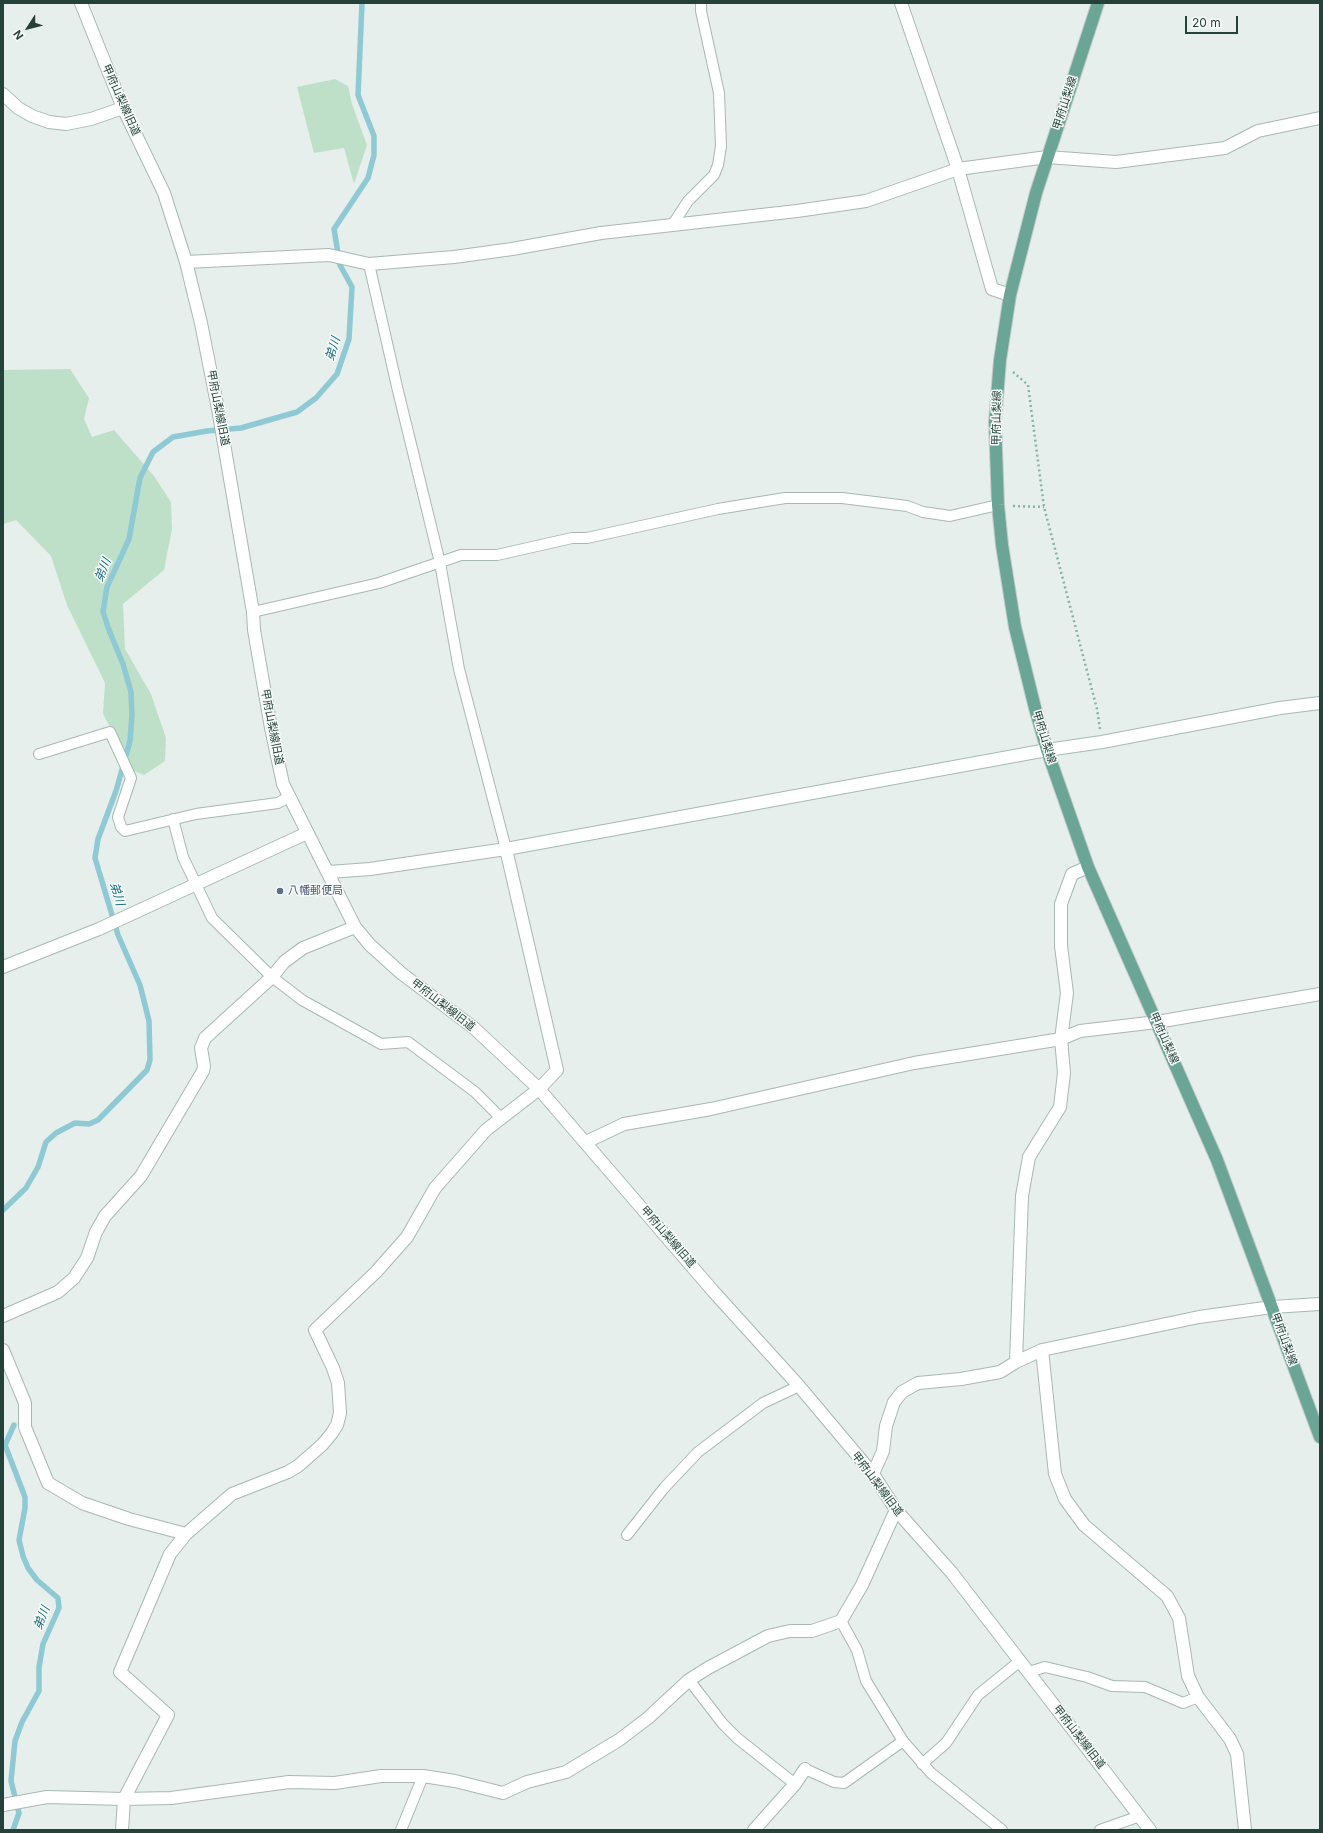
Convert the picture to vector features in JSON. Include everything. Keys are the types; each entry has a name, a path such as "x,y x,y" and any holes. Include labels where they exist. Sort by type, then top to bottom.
{"main road":[{"name":"甲府山梨線","path":"1098,3 1036,193 1010,295 1000,360 995,422 998,505 1015,627 1047,750 1088,867 1217,1160 1320,1437"}],"street":[{"name":"甲府山梨線旧道","path":"81,3 123,108 164,193 186,262 201,323 225,446 253,612 254,630 271,728 283,784 307,833 329,872 355,926 370,944 401,973 474,1028 540,1088 713,1291 799,1386 873,1474 896,1510 952,1573 1150,1830"},
{"path":"901,3 958,169 992,289 1010,295"},
{"path":"3,94 18,108 32,116 49,122 66,124 91,119 123,108"},
{"path":"186,262 329,255 369,264 476,254 601,233 797,211 866,201 958,169 1047,157 1116,162 1224,148 1258,131 1320,118"},
{"path":"329,872 370,869 506,849 1047,750 1102,742 1280,708 1320,703"},
{"path":"3,967 99,929 307,833"},
{"path":"122,1830 124,1799 168,1715 120,1672 170,1554 186,1534 232,1494 288,1472 298,1466 322,1445 332,1433 337,1425 340,1413 338,1383 333,1368 315,1330 376,1272 406,1237 435,1188 486,1130 500,1117 540,1088 557,1070 506,849"},
{"path":"1016,1362 1022,1196 1029,1157 1060,1106 1064,1073 1061,1039 1067,993 1061,946 1061,904 1072,874 1088,867"},
{"path":"3,1316 58,1292 74,1278 87,1258 96,1232 105,1216 141,1176 199,1077 204,1066 202,1048 205,1038 272,978 284,962 303,948 355,926"},
{"path":"586,1142 624,1124 711,1109 914,1063 1061,1039 1080,1031 1157,1022 1320,994"},
{"path":"873,1474 883,1451 886,1426 894,1402 902,1392 918,1383 961,1379 1000,1372 1016,1362 1042,1350 1199,1317 1272,1307 1320,1304"},
{"path":"3,1350 25,1403 25,1427 48,1484 82,1503 129,1519 186,1534"},
{"path":"1042,1350 1055,1474 1065,1499 1084,1525 1167,1596 1180,1618 1188,1676 1198,1697 1230,1739 1237,1754 1245,1830"},
{"path":"4,1805 47,1797 124,1799 171,1798 289,1782 335,1783 381,1776 423,1776 455,1781 502,1793 527,1782 566,1772 619,1740 648,1718 689,1680 768,1636 790,1631 812,1631 840,1621 862,1585 896,1510"},
{"path":"754,1830 795,1784 805,1769"}],"lane":[{"path":"673,224 688,202 714,175 718,165 721,146 719,93 701,11 701,3"},
{"path":"369,264 401,406 440,563 458,669 506,849"},
{"path":"253,612 379,583 461,555 497,555 572,538 588,538 718,509 785,498 842,498 907,506 923,512 950,516 998,505"},
{"path":"39,754 110,732 131,778 118,817 121,827 125,831 196,814 278,803 289,797"},
{"path":"172,819 183,857 212,918 272,978 302,1000 381,1044 408,1042 475,1092 500,1117"},
{"path":"627,1535 664,1488 698,1452 763,1403 799,1386"},
{"path":"840,1621 858,1650 866,1681 903,1741 922,1764 1002,1830"},
{"path":"922,1764 946,1743 978,1695 1020,1661"},
{"path":"1029,1672 1045,1666 1088,1677 1112,1686 1145,1687 1183,1703 1198,1697"},
{"path":"689,1680 723,1724 736,1738 795,1784"},
{"path":"805,1769 834,1782 844,1783 903,1741"},
{"path":"401,1830 423,1776"},
{"path":"1100,1830 1140,1816"}],"path":[{"path":"1000,360 1028,386 1044,507 1097,709 1102,742"},
{"path":"998,505 1044,507"}],"green space":[{"path":"335,79 348,86 352,104 367,145 354,184 344,148 314,153 297,87"},
{"path":"70,369 89,398 84,419 92,437 114,430 154,476 171,502 172,529 164,570 123,604 125,649 151,694 166,738 165,761 144,775 134,771 103,714 105,683 67,605 51,556 16,520 3,524 3,370"}],"waterway":[{"name":"弟川","path":"3,1210 26,1188 38,1167 46,1142 56,1133 75,1123 89,1124 98,1120 147,1070 150,1060 149,1021 140,985 118,935 95,858 98,839 116,791 130,741 132,715 131,692 123,664 103,612 107,587 129,539 140,478 153,452 173,437 207,431 241,428 297,412 316,398 337,374 349,339 352,287 340,265 334,229 368,178 374,155 374,136 358,95 362,3"},
{"name":"弟川","path":"13,1830 19,1813 11,1781 15,1741 22,1722 39,1691 39,1667 43,1644 59,1608 58,1598 37,1580 28,1568 19,1540 25,1508 25,1497 5,1445 14,1425"}],"place":[{"name":"八幡郵便局","path":"280,891"}]}
